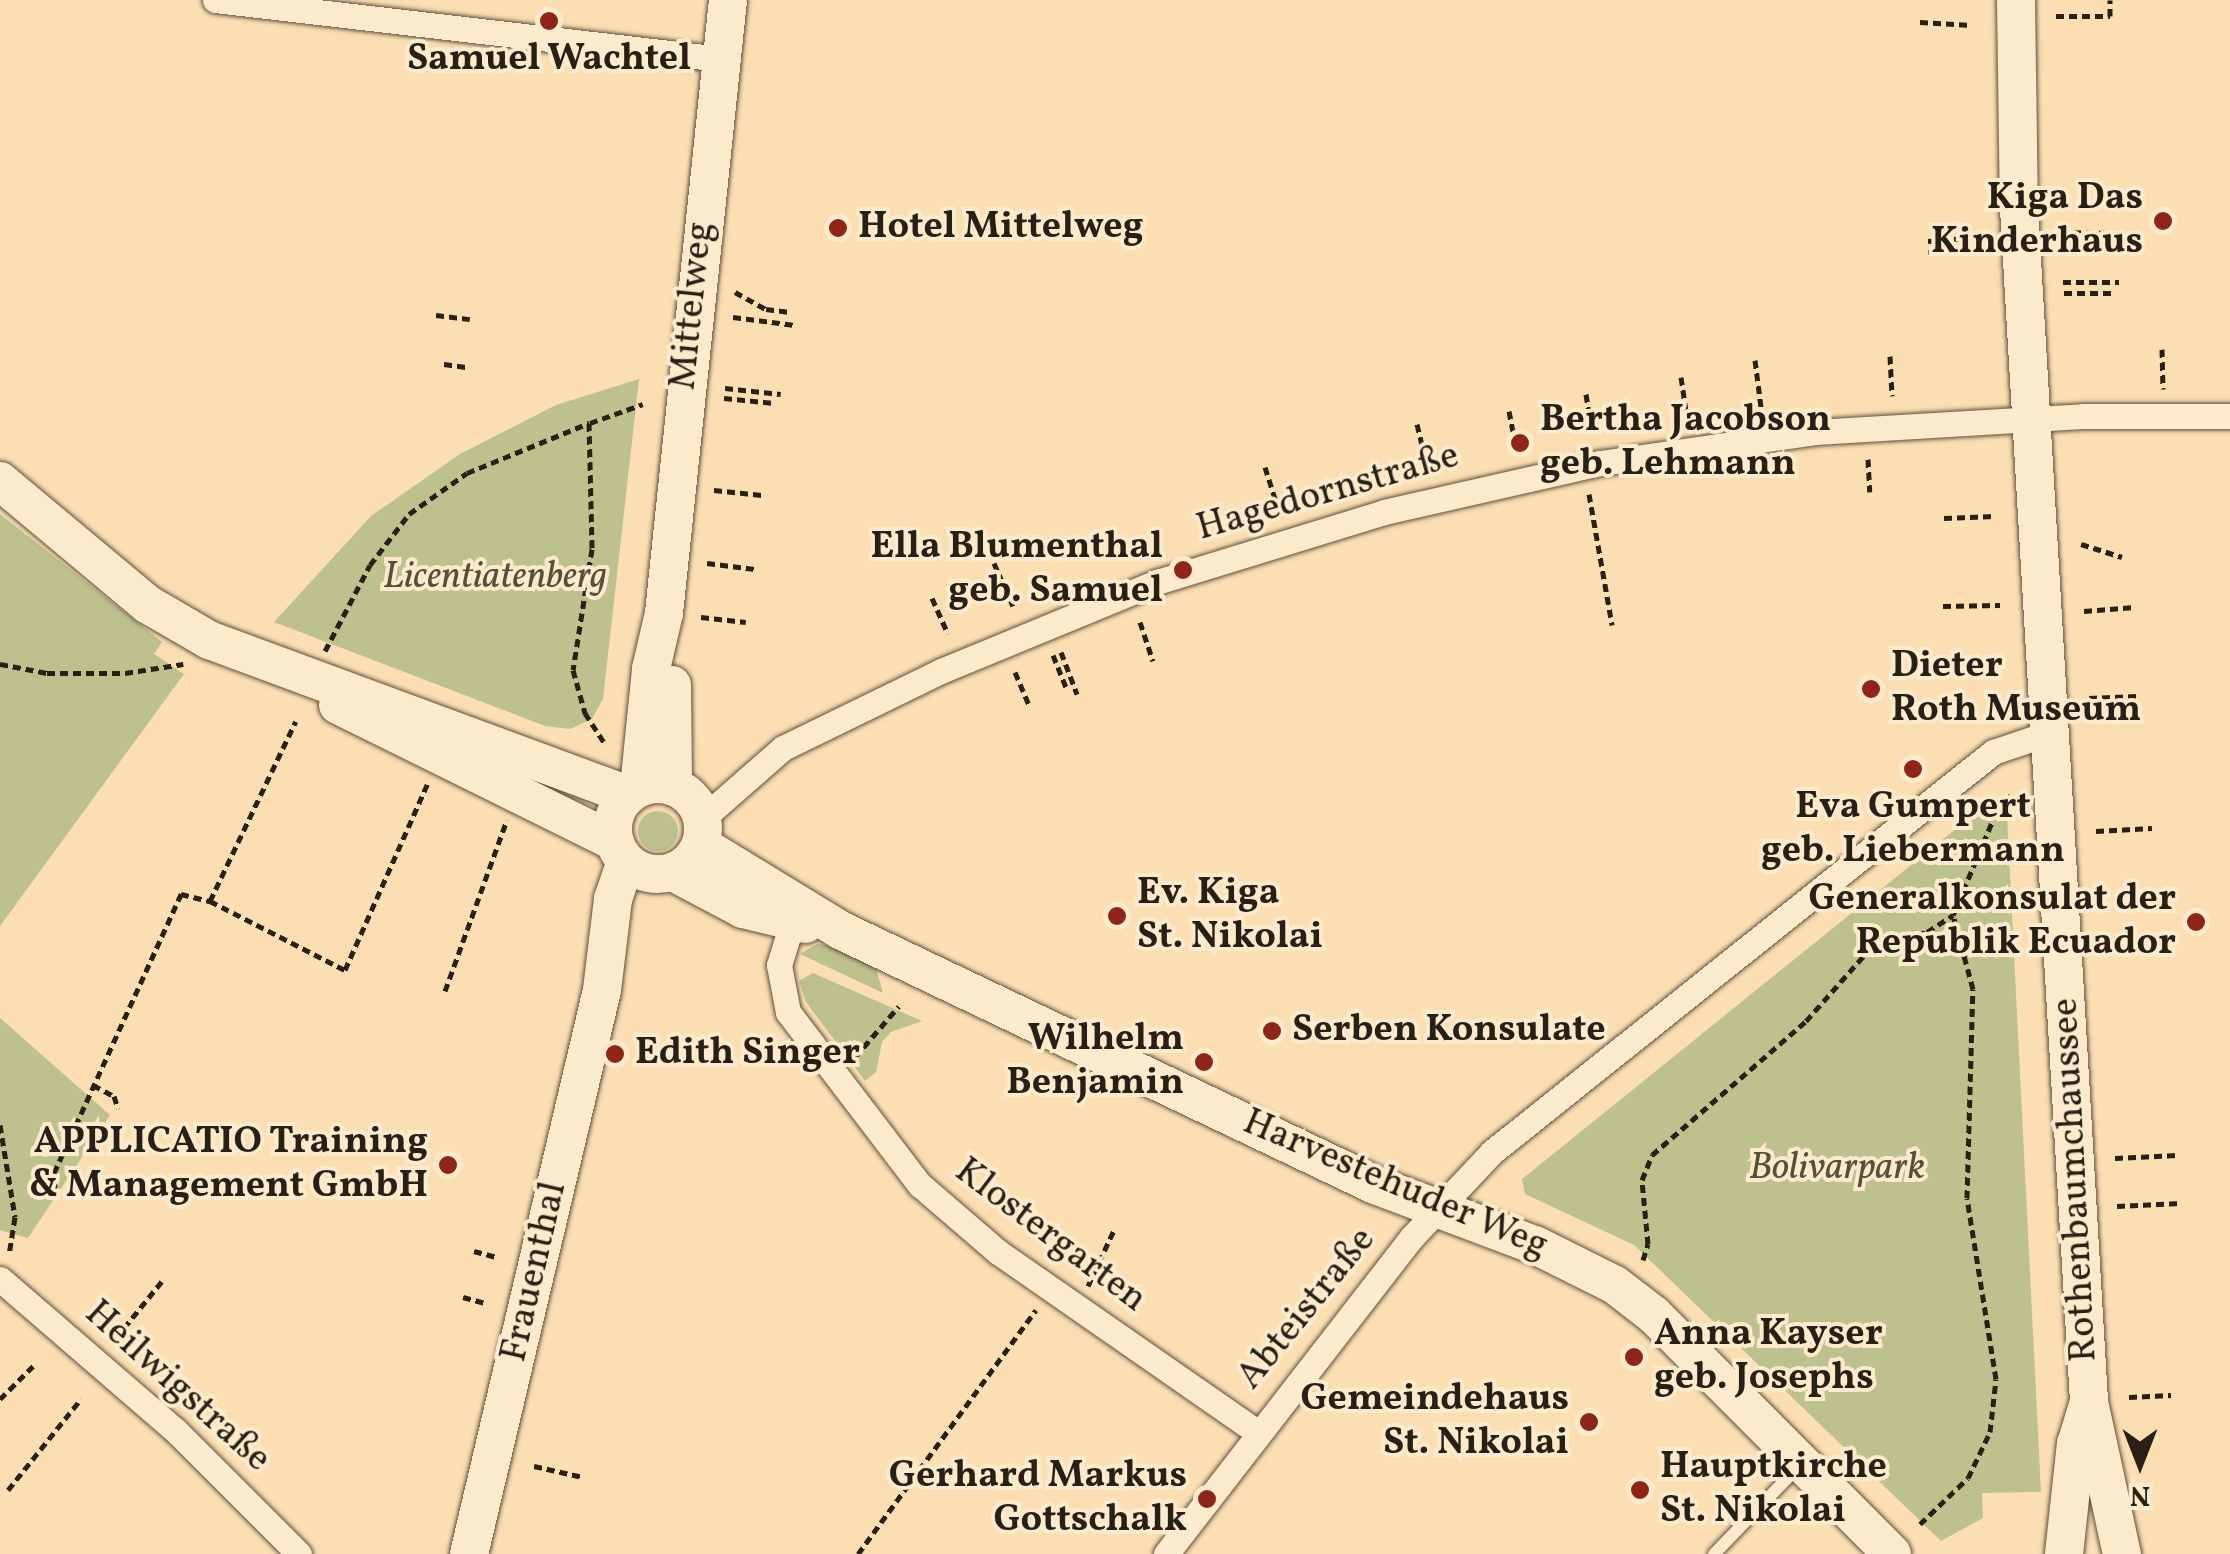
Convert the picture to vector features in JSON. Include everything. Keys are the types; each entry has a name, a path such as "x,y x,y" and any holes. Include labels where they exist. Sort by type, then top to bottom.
{"street":[{"path":"214,0 722,59"},
{"name":"Mittelweg","path":"647,789 682,615 728,0"},
{"name":"Rothenbaumchaussee","path":"2016,0 2014,99 2089,1402 2122,1554"},
{"name":"Hagedornstraße","path":"702,831 783,748 1076,613 1270,544 1528,476 1662,452 1913,423 2230,416"},
{"name":"Harvestehuder Weg","path":"0,480 147,604 209,640 300,678 380,699 647,789 690,796 702,831 794,915"},
{"name":"Harvestehuder Weg","path":"300,678 360,717 641,862 743,909 794,915 842,931 1438,1210 1535,1245 1615,1285 1803,1462 1900,1543"},
{"name":"Abteistraße","path":"1166,1554 1257,1432 1438,1210 1492,1152 1993,752 2048,733"},
{"path":"647,789 614,820 641,862 702,831"},
{"name":"Frauenthal","path":"469,1554 602,990 613,899 641,862"},
{"name":"Klostergarten","path":"794,915 780,965 788,1012 920,1185 998,1252 1257,1432"},
{"name":"Heilwigstraße","path":"0,1279 176,1430 299,1554"},
{"name":"Rothenbaumchaussee","path":"2064,1554 2076,1444 2089,1402"}],"lane":[{"path":"1714,1554 1803,1462"}],"path":[{"path":"2056,16 2110,16 2110,0"},
{"path":"1920,22 1971,25"},
{"path":"2060,232 2108,233"},
{"path":"1928,241 1978,238"},
{"path":"1928,252 1979,249"},
{"path":"2063,282 2119,282"},
{"path":"735,292 766,309 792,312"},
{"path":"2064,292 2116,293"},
{"path":"436,315 470,319"},
{"path":"732,317 794,325"},
{"path":"2162,348 2163,389"},
{"path":"1890,356 1892,396"},
{"path":"1755,360 1761,407"},
{"path":"444,364 466,367"},
{"path":"1681,377 1687,418"},
{"path":"725,388 781,394"},
{"path":"1586,394 1592,431"},
{"path":"724,398 774,403"},
{"path":"328,646 370,564 408,514 466,472 643,404"},
{"path":"1509,412 1516,446"},
{"path":"590,423 592,548 574,670 585,712 606,745"},
{"path":"1416,424 1426,466"},
{"path":"1868,459 1870,492"},
{"path":"1265,466 1278,508"},
{"path":"714,490 762,495"},
{"path":"1589,494 1612,625"},
{"path":"1944,518 1995,516"},
{"path":"2081,544 2122,557"},
{"path":"706,563 754,569"},
{"path":"994,563 1013,606"},
{"path":"932,598 948,634"},
{"path":"1943,606 2000,604"},
{"path":"2084,610 2135,607"},
{"path":"682,615 746,622"},
{"path":"1140,622 1153,661"},
{"path":"1061,652 1078,694"},
{"path":"1053,655 1067,690"},
{"path":"0,664 47,674 125,673 183,664"},
{"path":"1015,672 1030,707"},
{"path":"2089,698 2137,696"},
{"path":"210,901 296,721"},
{"path":"55,1192 54,1173 181,894 210,901 346,970 429,780"},
{"path":"1643,1260 1648,1244 1642,1180 1652,1155 1806,1021 1868,951 1926,932 1953,915 1998,808 2011,794"},
{"path":"445,991 508,817"},
{"path":"2096,830 2152,828"},
{"path":"1900,1543 1968,1478 1990,1432 1996,1378 1967,1198 1973,989 1953,915"},
{"path":"847,1068 899,1006"},
{"path":"92,1085 114,1096 118,1108"},
{"path":"0,1125 15,1217 11,1248"},
{"path":"2115,1158 2178,1156"},
{"path":"2117,1206 2181,1203"},
{"path":"1084,1295 1114,1230"},
{"path":"474,1251 497,1256"},
{"path":"124,1328 162,1281"},
{"path":"463,1297 486,1302"},
{"path":"858,1554 1040,1304"},
{"path":"0,1399 36,1363"},
{"path":"2129,1397 2171,1394"},
{"path":"8,1490 80,1399"},
{"path":"534,1466 583,1477"}],"green space":[{"name":"Licentiatenberg","path":"639,379 603,699 592,719 570,729 545,726 274,622 371,516 460,454 556,405"},
{"path":"0,514 162,642 154,654 184,674 0,926"},
{"name":"Bolivarpark","path":"1988,803 2007,815 2041,1492 1982,1493 1983,1518 1941,1541 1634,1245 1525,1194 1522,1179"},
{"path":"658,811 672,817 678,831 672,845 658,851 644,845 638,831 644,817"},
{"path":"817,944 841,947 875,965 883,993 800,954"},
{"path":"813,973 922,1021 891,1032 882,1042 876,1072 865,1081 806,1002 799,981"},
{"path":"0,1018 110,1115 28,1238 0,1230"}],"place":[{"name":"Samuel Wachtel","path":"549,21"},
{"name":"Kiga Das Kinderhaus","path":"2163,221"},
{"name":"Hotel Mittelweg","path":"838,228"},
{"name":"Bertha Jacobson geb. Lehmann","path":"1520,443"},
{"name":"Ella Blumenthal geb. Samuel","path":"1183,570"},
{"name":"Dieter Roth Museum","path":"1871,689"},
{"name":"Eva Gumpert geb. Liebermann","path":"1913,769"},
{"name":"Ev. Kiga St. Nikolai","path":"1117,916"},
{"name":"Generalkonsulat der Republik Ecuador","path":"2196,922"},
{"name":"Serben Konsulate","path":"1272,1031"},
{"name":"Edith Singer","path":"615,1054"},
{"name":"Wilhelm Benjamin","path":"1204,1062"},
{"name":"APPLICATIO Training & Management GmbH","path":"448,1165"},
{"name":"Anna Kayser geb. Josephs","path":"1634,1357"},
{"name":"Gemeindehaus St. Nikolai","path":"1589,1422"},
{"name":"Hauptkirche St. Nikolai","path":"1640,1490"},
{"name":"Gerhard Markus Gottschalk","path":"1207,1499"}]}
